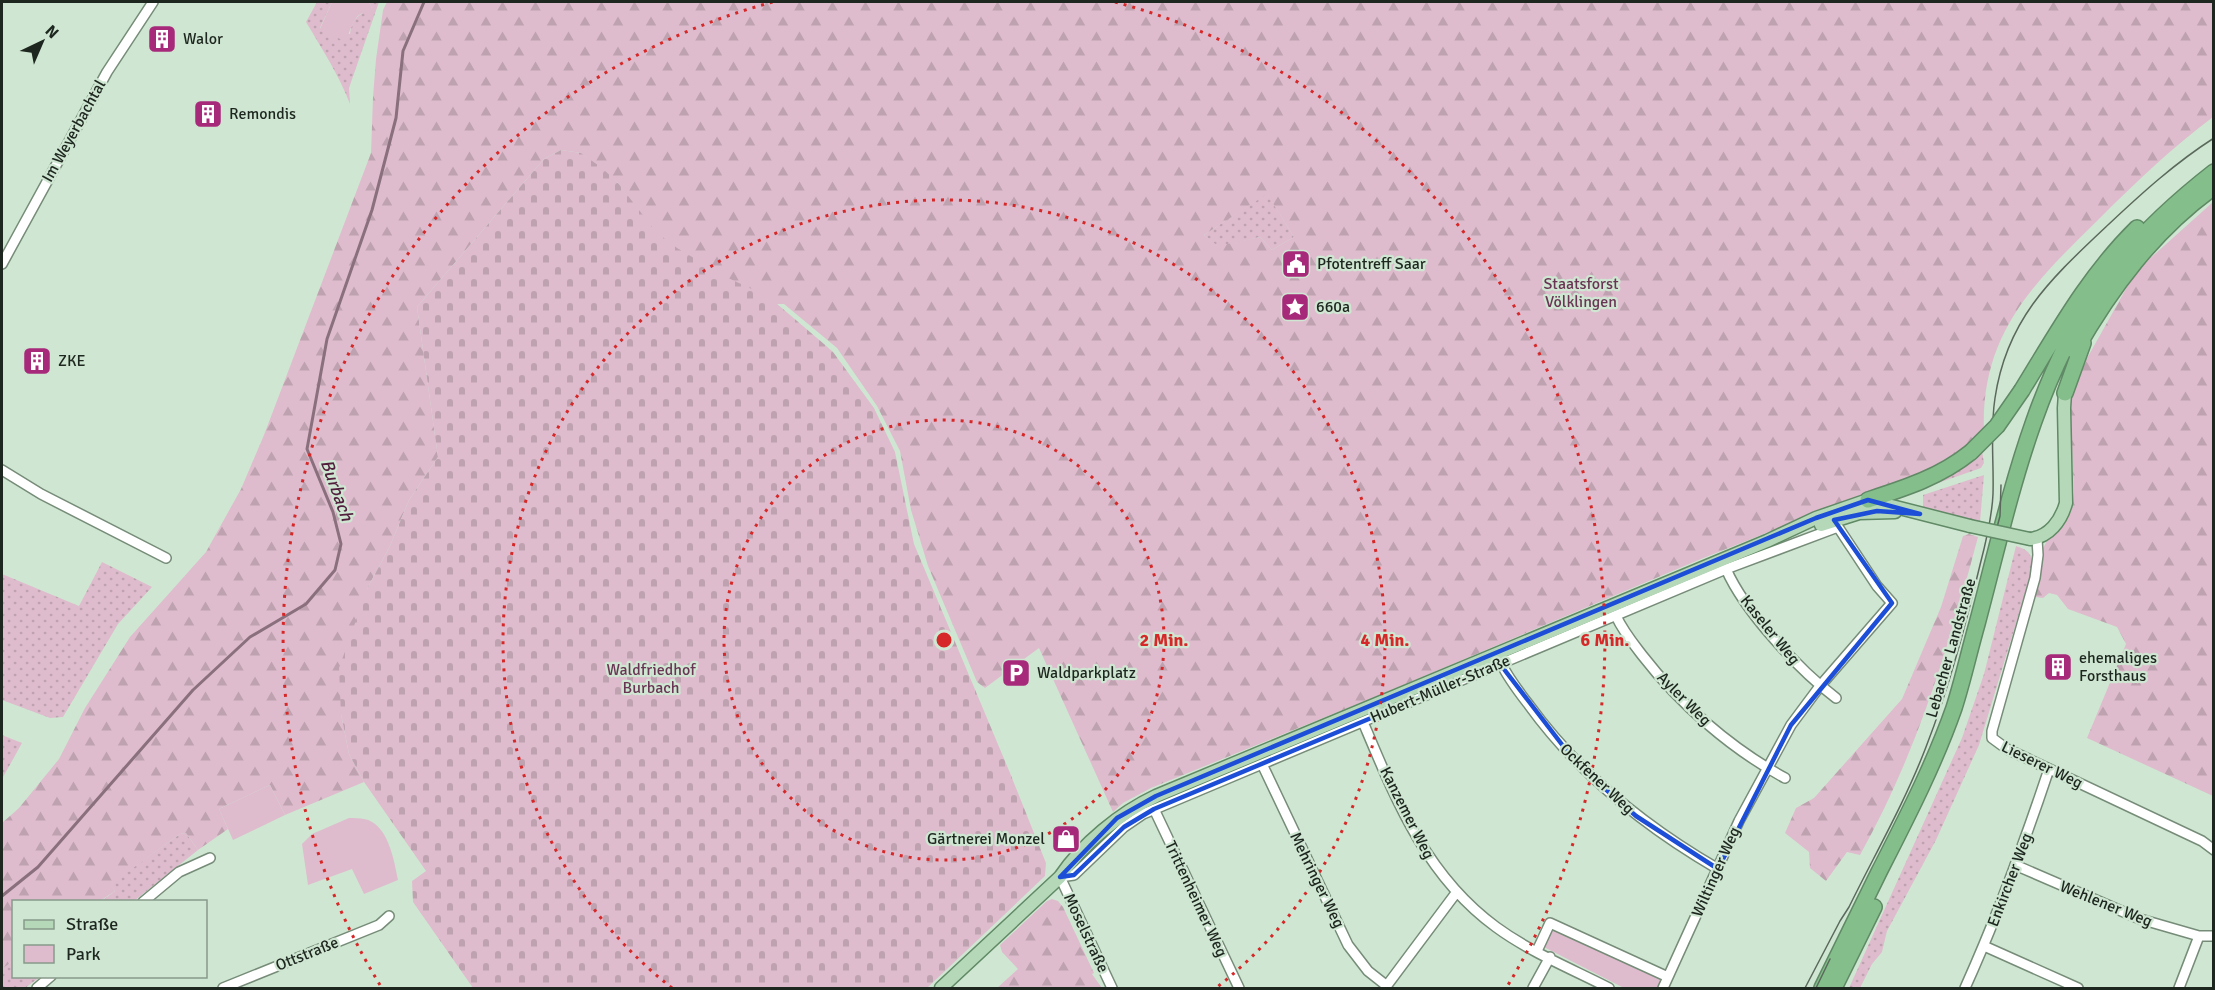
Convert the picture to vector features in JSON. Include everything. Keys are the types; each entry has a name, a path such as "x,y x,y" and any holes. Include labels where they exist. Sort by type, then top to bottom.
{"highway":[{"name":"Lebacher Landstraße","path":"1822,988 1909,813 1944,736 1962,681 2023,453 2048,386 2087,308 2103,283 2143,235 2214,171"},
{"path":"1868,500 1928,479 1948,469 1971,452 1997,426 2090,280 2116,249 2173,197 2214,171"},
{"path":"2065,393 2082,352 2085,333 2134,262 2171,223 2214,187"},
{"name":"Lebacher Landstraße","path":"1834,988 1953,740 1977,667 2029,467 2064,373 2085,333"}],"main road":[{"path":"2033,539 2057,523 2066,503 2065,393"},
{"name":"Hubert-Müller-Straße","path":"941,988 1060,877 1069,864 1107,827 1133,808 1156,796 1767,541 1816,518 1868,500 1909,509 1920,514"},
{"name":"Hubert-Müller-Straße","path":"1767,541 1877,511 1920,514 2033,539"}],"street":[{"name":"Im Weyerbachtal","path":"2,264 107,72 153,2"},
{"path":"2,470 41,494 166,558"},
{"name":"Hubert-Müller-Straße","path":"1060,877 1074,875 1124,827 1154,809 1836,524"},
{"name":"Wiltinger Weg","path":"1664,988 1739,821 1791,725 1820,686 1892,603 1877,586 1836,524"},
{"name":"Lieserer Weg","path":"2033,539 2038,555 2035,578 1992,731 1992,738 1995,742 2202,841 2214,849"},
{"name":"Kaseler Weg","path":"1726,569 1744,599 1766,628 1791,658 1820,686"},
{"name":"Ayler Weg","path":"1616,616 1623,630 1674,693 1729,741 1767,768"},
{"name":"Ockfener Weg","path":"1501,663 1548,732 1577,764 1636,816 1718,869"},
{"path":"1820,686 1836,698"},
{"name":"Kanzemer Weg","path":"1363,722 1417,839 1428,858 1456,893 1498,928 1609,988"},
{"name":"Mehringer Weg","path":"1262,764 1348,945 1356,958 1386,987"},
{"path":"1767,768 1785,778"},
{"name":"Enkircher Weg","path":"1965,988 1984,946 2049,769"},
{"name":"Trittenheimer Weg","path":"1154,809 1239,988"},
{"path":"145,900 179,872 210,858"},
{"name":"Wehlener Weg","path":"2015,865 2140,920 2199,936"},
{"name":"Moselstraße","path":"1060,877 1112,988"},
{"path":"1386,987 1456,893"},
{"name":"Ottstraße","path":"224,988 379,925 389,916"},
{"path":"1537,951 1550,923 1668,977"},
{"path":"2179,988 2199,936 2214,936"},
{"path":"1984,946 2078,988"},
{"path":"1533,988 1550,957"},
{"path":"37,988 49,978"}],"highlighted area":[{"path":"1868,500 1920,514 1877,511 1834,520 1892,603 1791,725 1718,869 1636,816 1577,764 1500,664 1154,809 1124,827 1074,875 1060,877 1117,818 1156,796 1816,518"}],"green space":[{"path":"317,2 332,2 320,28 350,34 352,24 357,18 372,8 369,2 379,2 349,88 350,104 335,72 306,22"},
{"path":"332,2 369,2 372,8 370,13 364,13 356,18 344,41 320,29"},
{"name":"Staatsforst Völklingen","path":"387,2 2213,2 2213,117 2169,152 2128,190 2034,287 2002,337 1991,365 1985,397 1984,432 1969,446 1921,476 1854,498 1701,559 1377,696 1151,788 1123,803 1113,812 1039,648 985,688 977,682 928,566 911,510 900,451 877,406 837,348 784,304 774,304 682,271 618,183 581,153 561,150 544,159 417,307 438,457 409,500 390,546 368,587 341,714 349,754 364,782 285,815 270,785 219,809 228,829 198,850 186,833 180,834 111,884 115,891 102,900 12,900 12,962 2,969 2,823 19,808 59,759 85,708 130,637 206,552 241,489 264,435 371,153 376,59 383,10","holes":["1267,194 1294,237 1272,250 1260,237 1218,246 1204,235"]},
{"name":"Waldfriedhof Burbach","path":"561,150 581,153 602,168 618,183 656,232 677,248 726,277 769,297 833,352 874,408 895,452 914,544 1046,863 1045,876 927,988 473,988 413,902 412,881 426,871 364,782 349,754 341,714 339,668 368,587 390,546 409,500 438,457 417,307 544,159"},
{"path":"1267,193 1294,237 1272,250 1260,237 1218,247 1204,235"},
{"path":"2213,202 2213,796 2087,738 2126,644 2117,627 2068,609 2057,595 2049,593 2043,598 2035,597 2043,548 2047,541 2063,527 2072,509 2074,493 2070,404 2081,369 2136,271"},
{"path":"1982,451 1984,463 1981,468 1921,489"},
{"path":"1984,475 1980,522 1926,509 1923,506 1923,495"},
{"path":"1969,534 1978,537 1955,619 1929,700 1898,779 1860,855 1847,852 1826,881 1810,868 1809,852 1785,833 1796,808 1814,798 1902,699 1941,607 1963,536"},
{"path":"2016,546 2022,548 2031,557 2030,577 1979,745 1936,840 1887,931 1882,952 1872,964 1860,988 1849,988 1962,738 1984,674"},
{"path":"102,562 152,587 118,624 63,717 50,718 2,700 2,574 79,606"},
{"path":"2,735 22,743 2,779"},
{"path":"270,785 285,815 233,840 219,809"},
{"path":"349,818 364,819 379,827 388,844 398,880 364,894 352,869 308,885 302,844 312,834"},
{"path":"186,833 198,850 135,900 103,900 115,891 110,884 180,834"},
{"path":"1052,899 1058,901 1063,907 1094,973 1092,974 1102,988 997,988 1018,969 1002,952 1000,945 1047,901"},
{"path":"1550,923 1662,974 1658,988 1624,988 1540,945"},
{"path":"12,962 12,978 39,978 25,988 2,988 2,969"}],"waterway":[{"name":"Burbach","path":"2,896 38,867 193,690 250,637 306,604 335,570 341,544 333,512 307,449 327,339 372,210 396,118 403,51 424,2"}],"tram line":[{"path":"1805,988 1909,788 1949,680 1990,521 1993,494 1992,434 1995,398 2001,369 2010,344 2036,300 2069,262 2159,179 2214,138"},
{"path":"1995,535 2000,516 2001,485"},
{"path":"1816,988 1830,959"}],"place":[{"name":"Walor","path":"162,39"},
{"name":"Remondis","path":"208,114"},
{"name":"Pfotentreff Saar","path":"1296,264"},
{"name":"660a","path":"1295,307"},
{"name":"ZKE","path":"37,361"},
{"name":"ehemaliges Forsthaus","path":"2058,667"},
{"name":"Waldparkplatz","path":"1016,673"},
{"name":"Gärtnerei Monzel","path":"1066,839"}]}
